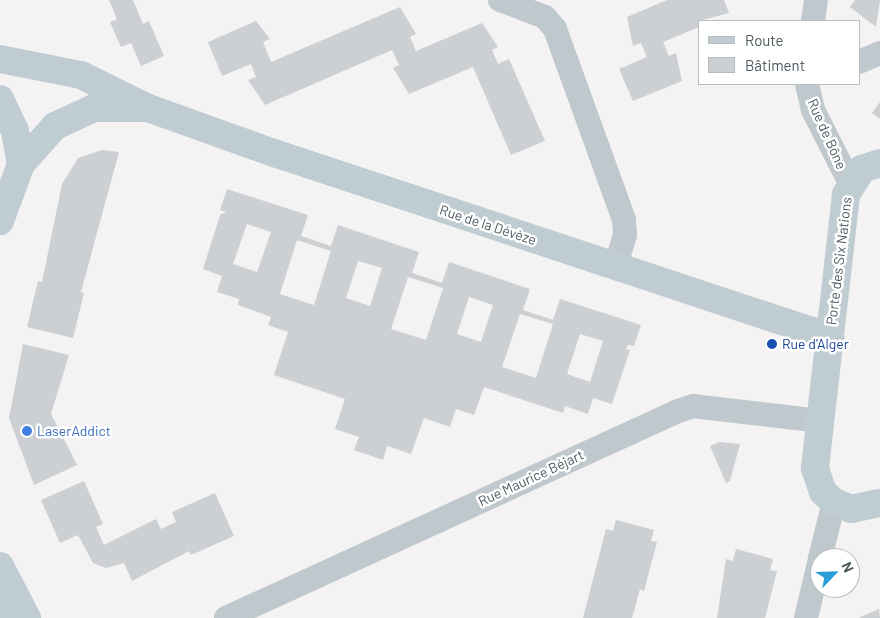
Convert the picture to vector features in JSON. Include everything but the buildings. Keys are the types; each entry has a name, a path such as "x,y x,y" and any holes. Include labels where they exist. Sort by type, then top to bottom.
{"street":[{"path":"500,0 545,17 555,28 624,220 625,235 615,267"},
{"path":"813,20 816,0"},
{"path":"860,62 880,53"},
{"name":"Rue de la Dévèze","path":"0,59 82,75 148,108 615,267 830,337"},
{"name":"Rue de Bône","path":"807,85 813,110 850,184"},
{"path":"0,99 15,131 21,164 0,221"},
{"name":"Rue de la Dévèze","path":"21,164 55,126 94,108 148,108"},
{"name":"Porte des Six Nations","path":"834,502 823,492 816,473 820,421 850,184 862,169 880,163"},
{"name":"Rue Maurice Béjart","path":"226,618 678,410 693,406 820,421"},
{"path":"823,548 834,502 851,509 877,513"},
{"path":"0,566 28,618"},
{"path":"806,618 811,598"},
{"path":"0,610 4,618"}],"place":[{"name":"Rue d'Alger","path":"772,344"},
{"name":"LaserAddict","path":"27,431"}]}
